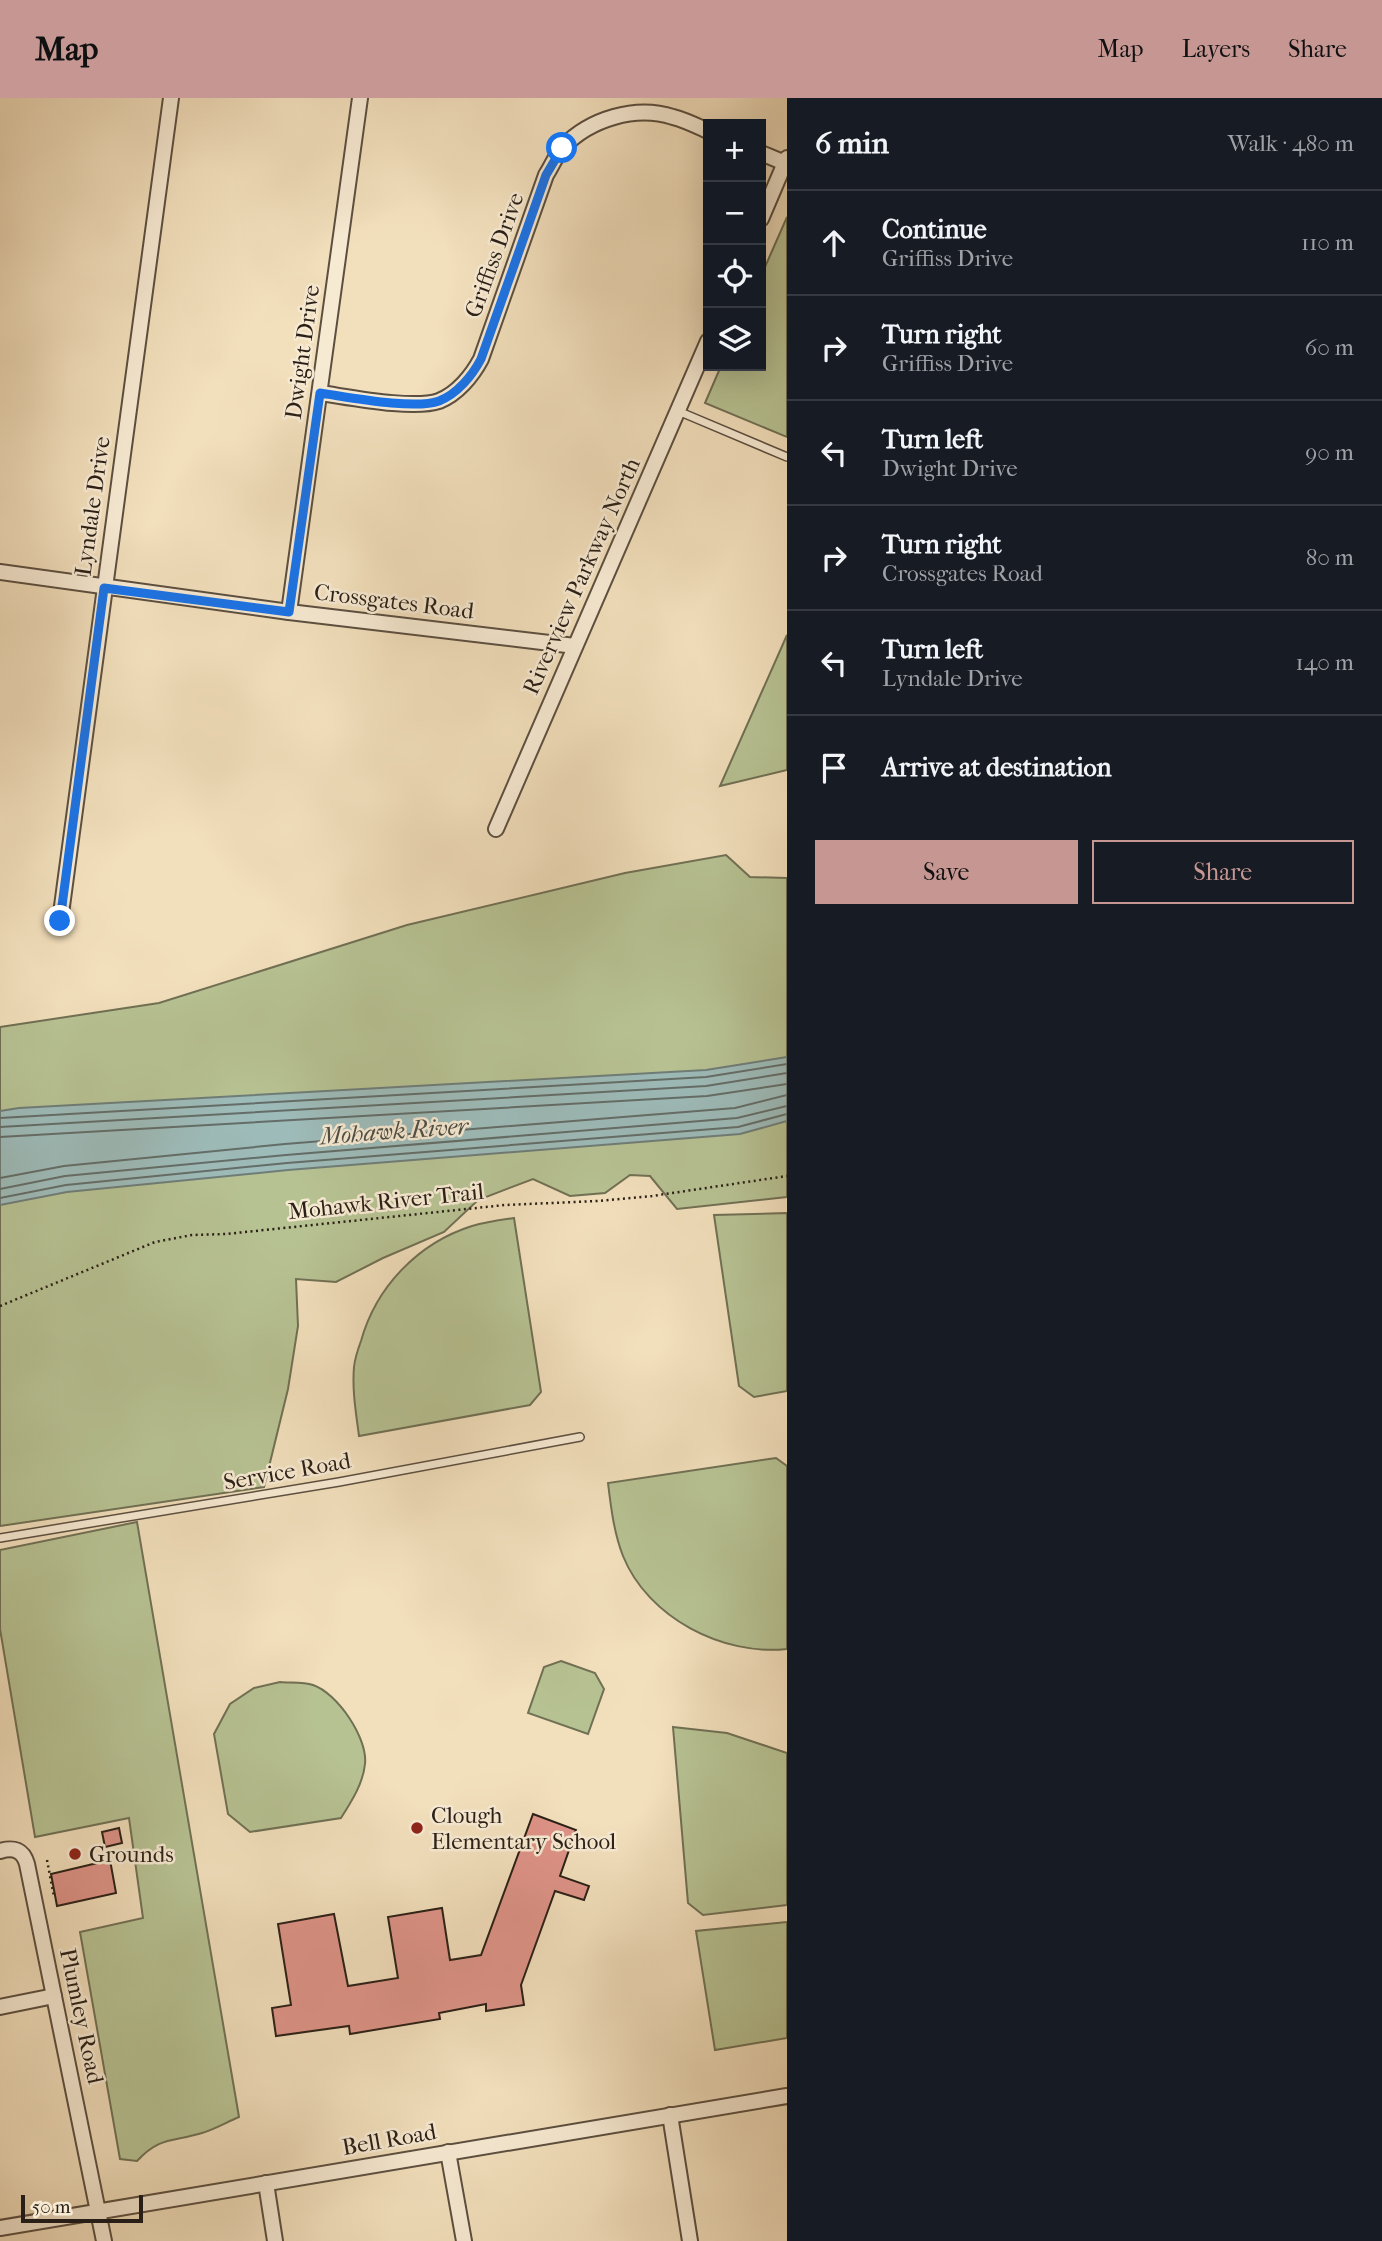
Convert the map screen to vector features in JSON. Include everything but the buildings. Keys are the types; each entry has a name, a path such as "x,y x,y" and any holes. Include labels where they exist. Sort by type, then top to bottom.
{"street":[{"name":"Lyndale Drive","path":"60,921 171,98"},
{"name":"Dwight Drive","path":"289,612 360,98"},
{"name":"Griffiss Drive","path":"320,393 411,404 437,402 454,393 481,359 546,175 562,148 586,129 614,117 642,112 672,116 703,129"},
{"path":"766,154 786,160 766,207"},
{"name":"Riverview Parkway North","path":"496,829 703,353"},
{"name":"Crossgates Road","path":"0,572 289,612 575,646"},
{"name":"Plumley Road","path":"0,1850 15,1849 25,1857 104,2241"},
{"path":"0,2007 54,1996"},
{"name":"Bell Road","path":"0,2228 787,2096"},
{"path":"670,2115 690,2241"},
{"path":"448,2152 464,2241"},
{"path":"266,2183 275,2241"}],"lane":[{"path":"678,411 787,457"},
{"name":"Service Road","path":"0,1538 352,1480 580,1437"}],"path":[{"name":"Mohawk River Trail","path":"0,1306 155,1242 192,1235 226,1234 505,1205 611,1200 787,1176"},
{"path":"47,1860 54,1897"}],"green space":[{"path":"787,217 787,437 705,403 719,371 766,371 766,265"},
{"path":"787,635 787,770 720,786"},
{"path":"726,855 750,877 787,878 787,1197 677,1209 650,1176 630,1175 605,1193 570,1196 533,1179 478,1200 444,1232 336,1282 296,1279 298,1326 288,1389 264,1487 0,1526 0,1027 159,1003 407,925 625,873"},
{"path":"787,1213 787,1391 754,1397 739,1386 714,1215"},
{"path":"514,1218 541,1392 530,1405 359,1436 354,1393 355,1360 368,1321 388,1285 417,1256 452,1234 477,1225"},
{"path":"776,1458 787,1466 787,1649 763,1650 714,1639 690,1628 669,1615 650,1598 623,1556 615,1529 608,1483"},
{"path":"137,1522 239,2117 202,2133 153,2147 137,2161 120,2159 80,1932 143,1918 129,1818 35,1837 0,1629 0,1550"},
{"path":"561,1661 595,1673 604,1689 588,1734 528,1713 544,1667"},
{"path":"280,1682 313,1685 332,1697 349,1718 362,1742 365,1753 364,1771 341,1818 250,1832 228,1814 214,1734 230,1704 254,1688"},
{"path":"673,1727 727,1733 787,1753 787,1905 703,1915 688,1903"},
{"path":"787,1922 787,2038 715,2050 696,1931"}],"water":[{"name":"Mohawk River","path":"787,1057 787,1121 740,1134 288,1170 67,1192 0,1205 0,1111 706,1070"}],"place":[{"name":"Clough Elementary School","path":"417,1828"},
{"name":"Grounds","path":"75,1854"}],"route":[{"path":"60,921 104,588 289,612 320,393 411,404 437,402 454,393 481,359 546,175 562,148"}]}
